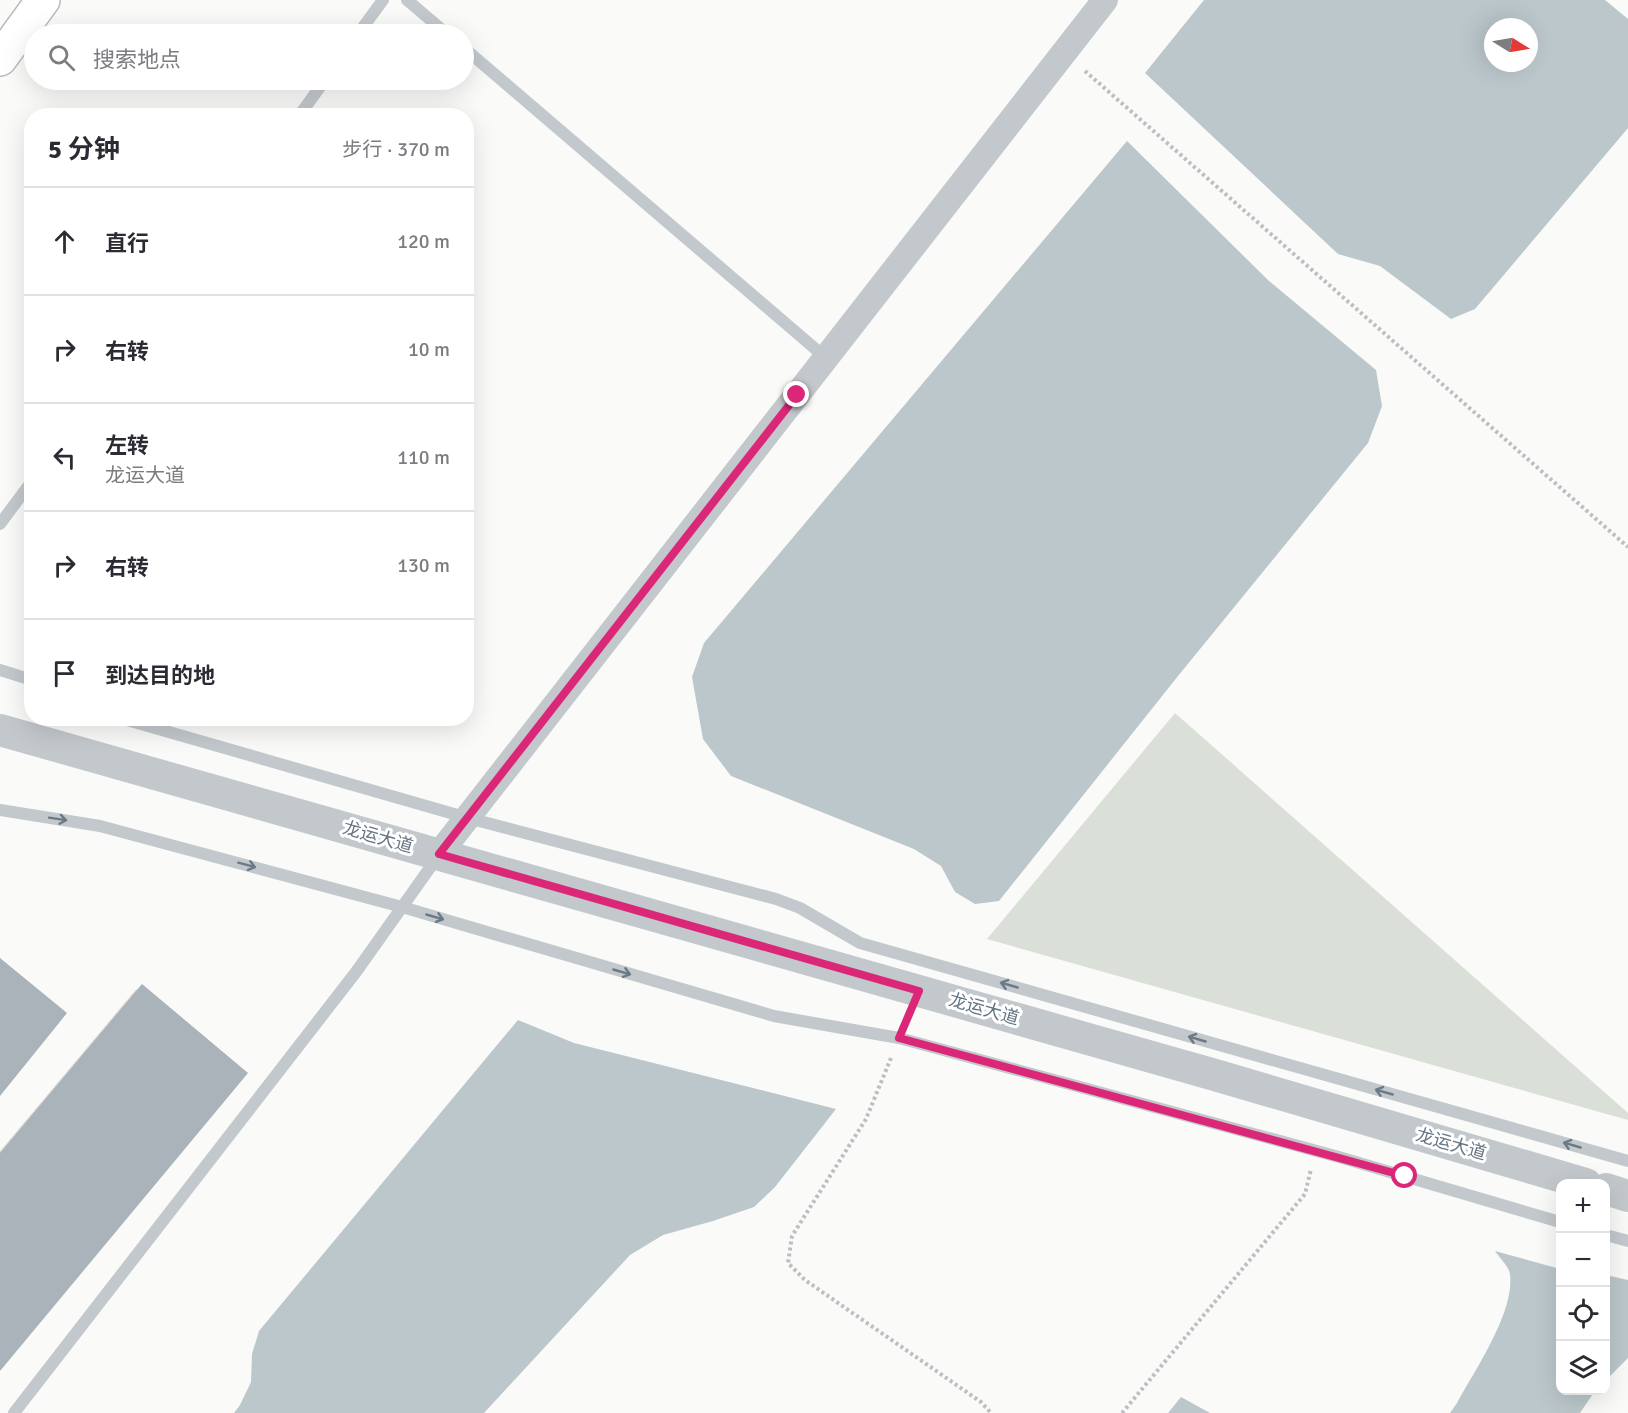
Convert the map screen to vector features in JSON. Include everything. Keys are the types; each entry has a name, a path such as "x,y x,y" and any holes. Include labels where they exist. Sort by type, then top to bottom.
{"main road":[{"path":"26,24 43,0"},
{"path":"0,59 24,26"}],"street":[{"path":"439,854 1105,0"},
{"name":"龙运大道","path":"0,730 1215,1075 1569,1179"},
{"path":"1610,1191 1628,1196"}],"lane":[{"path":"365,24 383,0"},
{"path":"407,0 435,24"},
{"path":"474,57 826,358"},
{"path":"305,108 318,90"},
{"path":"0,524 24,492"},
{"path":"0,670 24,678"},
{"path":"148,726 468,818 776,899 800,908 860,943 1628,1161"},
{"path":"0,810 100,826 402,907 774,1016 899,1038 1316,1151 1556,1221"},
{"path":"14,1413 356,972 439,854"},
{"path":"1610,1236 1628,1241"}],"path":[{"path":"1064,52 1628,547"},
{"path":"899,1038 866,1119 792,1236 788,1263 805,1280 981,1402 991,1413"},
{"path":"1122,1413 1305,1194 1316,1151"}],"shaded area":[{"path":"1204,0 1605,0 1628,19 1628,128 1475,309 1451,319 1380,266 1338,254 1145,73"},
{"path":"1127,141 1269,281 1376,370 1382,406 1368,443 999,901 975,904 955,892 941,866 914,849 731,776 703,739 692,677 704,643"},
{"path":"1175,713 1628,1113 1628,1120 987,939"},
{"path":"518,1020 574,1043 836,1109 775,1187 754,1207 663,1235 630,1255 484,1413 234,1413 251,1382 252,1354 259,1331"},
{"path":"1495,1251 1556,1268 1556,1395 1592,1395 1580,1413 1450,1413 1483,1358 1500,1323 1510,1289 1510,1274"},
{"path":"1610,1276 1628,1280 1628,1358 1610,1376"},
{"path":"1181,1397 1210,1413 1168,1413"}],"building":[{"path":"0,958 67,1013 0,1096"},
{"path":"142,984 248,1073 0,1371 0,1153"}],"route":[{"path":"797,395 439,854 919,991 899,1038 1405,1176"}]}
